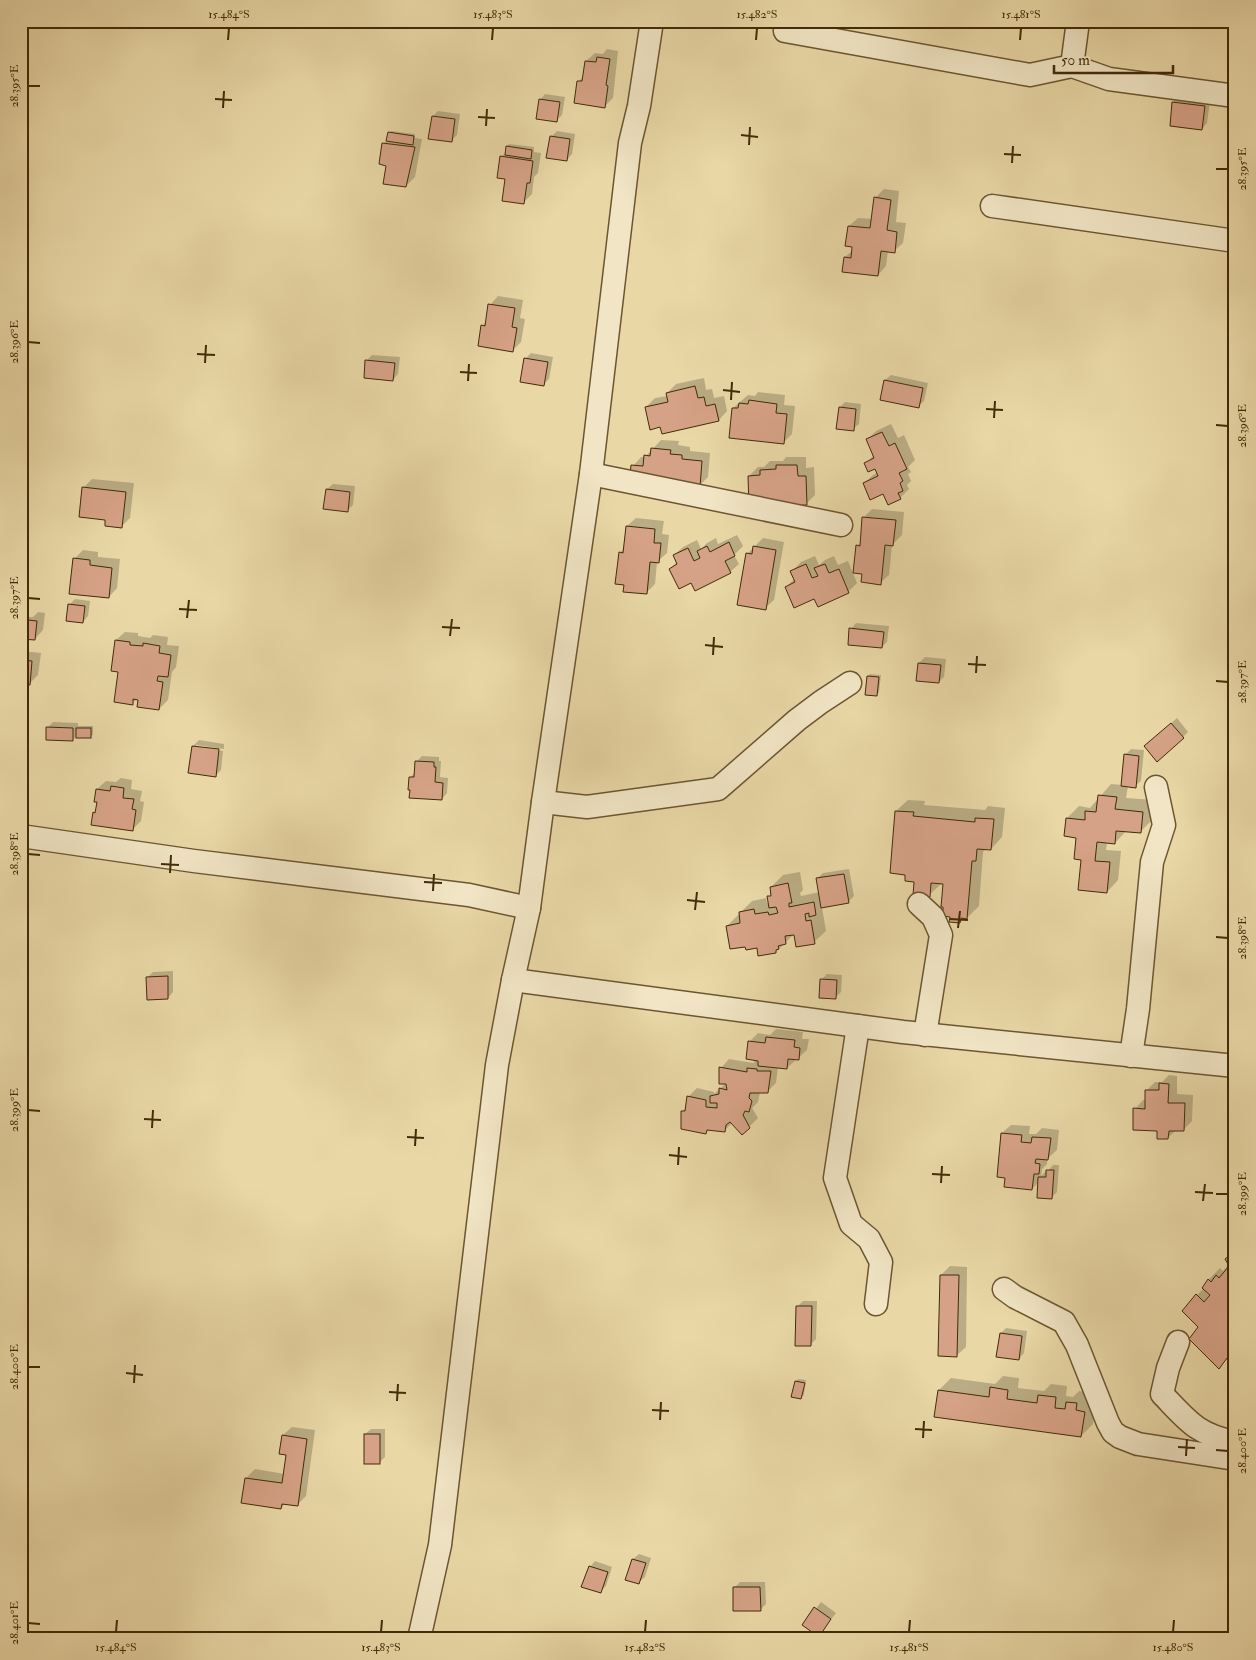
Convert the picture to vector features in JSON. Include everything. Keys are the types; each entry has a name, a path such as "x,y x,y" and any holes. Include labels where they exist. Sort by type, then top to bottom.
{"street":[{"path":"418,1639 440,1545 497,1065 529,908 542,802 591,474 630,142 639,106 652,21"},
{"path":"1072,66 1078,21"},
{"path":"785,31 1030,75 1072,66 1109,79 1235,96"},
{"path":"992,206 1235,241"},
{"path":"591,474 841,525"},
{"path":"542,802 587,807 718,789 791,725 850,683"},
{"path":"1132,1056 1152,862 1164,825 1156,786"},
{"path":"21,836 194,861 469,895 529,908"},
{"path":"919,904 933,918 941,935 925,1034"},
{"path":"513,980 925,1034 1235,1066"},
{"path":"858,1026 835,1178 851,1224 870,1239 881,1262 876,1304"},
{"path":"1004,1289 1015,1297 1064,1322 1077,1345 1108,1424 1113,1432 1138,1444 1235,1459"},
{"path":"1178,1342 1168,1368 1162,1394 1200,1431 1218,1439 1235,1442"}],"building":[{"path":"547,21 571,21 570,28 547,24"},
{"path":"597,57 610,59 605,108 574,103 577,81 582,81 585,61 596,62"},
{"path":"539,99 560,102 557,122 536,119"},
{"path":"1172,102 1205,106 1202,130 1170,126"},
{"path":"432,116 455,119 452,142 428,139"},
{"path":"388,132 414,136 413,145 386,141"},
{"path":"550,136 570,139 567,161 546,158"},
{"path":"382,143 415,147 406,187 383,184 386,166 379,164"},
{"path":"506,146 532,150 531,159 505,155"},
{"path":"500,156 533,161 530,183 527,183 524,204 502,201 505,179 497,178"},
{"path":"874,197 891,200 887,230 897,232 895,253 881,251 878,276 842,272 844,257 851,258 852,247 845,246 848,226 870,228"},
{"path":"488,304 515,308 512,327 517,328 513,352 478,346 481,325 485,326"},
{"path":"524,358 548,362 544,386 520,382"},
{"path":"365,360 395,363 393,381 364,378"},
{"path":"884,380 923,388 919,408 880,400"},
{"path":"695,386 698,398 704,397 706,406 715,404 719,421 662,434 660,427 650,430 645,407 668,402 666,393"},
{"path":"749,400 777,404 776,413 787,414 784,444 729,438 732,408 738,408 739,403 748,404"},
{"path":"839,407 856,409 854,431 836,429"},
{"path":"882,432 889,446 895,443 907,469 899,473 903,481 900,483 903,491 898,493 901,499 888,505 883,494 870,500 863,483 878,476 875,469 868,472 864,463 874,458 866,439"},
{"path":"651,448 671,450 670,454 682,455 682,459 702,461 700,487 629,485 631,465 643,466 644,455 650,456"},
{"path":"776,465 797,465 798,476 806,476 807,505 749,507 748,476 760,475 760,470 776,469"},
{"path":"82,487 126,492 122,528 105,526 105,520 79,517"},
{"path":"326,489 350,492 348,512 323,509"},
{"path":"862,517 896,520 893,546 885,545 881,585 861,582 862,574 853,573 856,545 860,546"},
{"path":"626,526 655,529 654,543 661,543 659,563 650,562 647,594 623,592 624,585 615,584 619,552 623,553"},
{"path":"729,542 735,556 725,561 731,573 695,591 691,583 679,589 669,569 677,564 673,555 688,548 694,561 700,558 697,551 707,546 710,552"},
{"path":"753,546 776,550 766,610 737,605 746,553 752,554"},
{"path":"73,558 90,560 90,565 112,568 109,598 69,594"},
{"path":"806,564 812,578 818,576 814,568 825,564 829,573 839,569 849,593 818,607 814,599 794,608 785,587 795,582 790,571"},
{"path":"68,604 85,606 83,623 66,621"},
{"path":"28,620 37,621 35,640 21,639 21,625 28,626"},
{"path":"849,628 884,632 882,648 848,645"},
{"path":"115,640 130,642 130,645 143,646 143,643 160,646 159,653 171,655 168,677 158,676 157,681 163,682 159,710 137,707 138,700 133,699 133,705 114,702 118,672 111,671"},
{"path":"21,660 32,661 30,685 21,684"},
{"path":"918,663 941,665 939,683 916,681"},
{"path":"867,676 879,677 877,696 865,695"},
{"path":"1171,723 1184,738 1157,762 1144,746"},
{"path":"46,727 73,728 73,741 46,740"},
{"path":"76,728 91,728 91,738 76,738"},
{"path":"192,746 219,749 216,777 188,773"},
{"path":"1124,754 1139,756 1136,788 1121,786"},
{"path":"415,761 434,762 434,767 436,767 435,782 443,783 442,800 409,798 409,777 414,777"},
{"path":"111,786 124,788 123,798 134,799 132,809 136,810 133,831 91,825 97,802 94,802 96,789 110,791"},
{"path":"1098,795 1117,797 1115,809 1143,812 1141,833 1116,831 1115,844 1097,842 1095,861 1110,862 1107,893 1078,890 1081,860 1074,859 1076,838 1064,836 1066,818 1085,820 1085,811 1096,812"},
{"path":"895,811 914,812 913,816 975,822 975,818 994,819 991,850 977,849 976,861 972,861 967,919 961,918 960,923 949,922 950,917 943,916 943,907 941,907 943,884 931,883 930,897 913,895 914,882 905,881 905,875 890,873"},
{"path":"844,874 849,903 821,908 816,878"},
{"path":"788,883 792,903 789,903 789,907 814,902 816,915 809,917 809,913 805,914 806,921 811,920 815,944 796,947 794,935 785,936 786,944 778,946 779,949 776,950 776,953 758,956 757,948 746,950 745,947 730,949 726,926 740,923 739,912 754,909 755,914 768,912 769,915 778,913 776,907 769,908 767,896 771,896 770,887"},
{"path":"168,976 168,999 147,1000 146,977"},
{"path":"820,979 837,980 836,999 819,998"},
{"path":"766,1037 795,1040 794,1047 800,1048 799,1060 788,1059 787,1069 758,1066 758,1061 746,1059 748,1041 765,1043"},
{"path":"719,1067 747,1072 747,1068 757,1069 757,1071 771,1071 768,1093 750,1093 749,1098 752,1101 749,1112 745,1111 743,1115 750,1128 742,1135 730,1122 726,1125 725,1132 707,1130 706,1134 681,1129 681,1111 685,1111 687,1096 706,1100 706,1107 717,1108 717,1103 710,1103 710,1096 719,1094 719,1088 727,1090 726,1084 719,1084"},
{"path":"1159,1083 1169,1084 1168,1103 1185,1103 1184,1131 1169,1131 1168,1139 1157,1139 1157,1131 1133,1130 1133,1108 1145,1109 1145,1090 1159,1090"},
{"path":"1001,1133 1022,1135 1021,1142 1031,1143 1032,1137 1051,1138 1048,1160 1036,1159 1035,1163 1040,1164 1039,1174 1034,1174 1032,1190 1004,1187 1005,1178 997,1177"},
{"path":"1046,1170 1054,1170 1052,1199 1037,1198 1038,1177 1046,1177"},
{"path":"1235,1251 1235,1364 1227,1358 1219,1369 1189,1339 1198,1327 1182,1311 1196,1294 1204,1302 1210,1295 1202,1288 1208,1279 1211,1282 1216,1275 1219,1278 1229,1266 1225,1259"},
{"path":"940,1275 959,1275 957,1357 938,1356"},
{"path":"796,1306 812,1306 811,1346 795,1346"},
{"path":"1000,1333 1022,1336 1019,1360 996,1357"},
{"path":"795,1381 805,1383 801,1399 791,1397"},
{"path":"990,1387 1008,1390 1007,1399 1037,1403 1038,1395 1056,1397 1055,1408 1065,1409 1066,1402 1077,1403 1076,1410 1085,1412 1081,1437 934,1417 938,1390 989,1397"},
{"path":"364,1434 380,1434 380,1464 364,1464"},
{"path":"282,1435 307,1439 298,1506 282,1504 281,1509 241,1503 245,1478 282,1483 286,1455 279,1454"},
{"path":"632,1559 646,1563 639,1584 625,1580"},
{"path":"589,1566 608,1572 601,1593 581,1587"},
{"path":"733,1587 760,1587 761,1611 733,1611"},
{"path":"814,1607 831,1619 819,1637 802,1625"}]}
